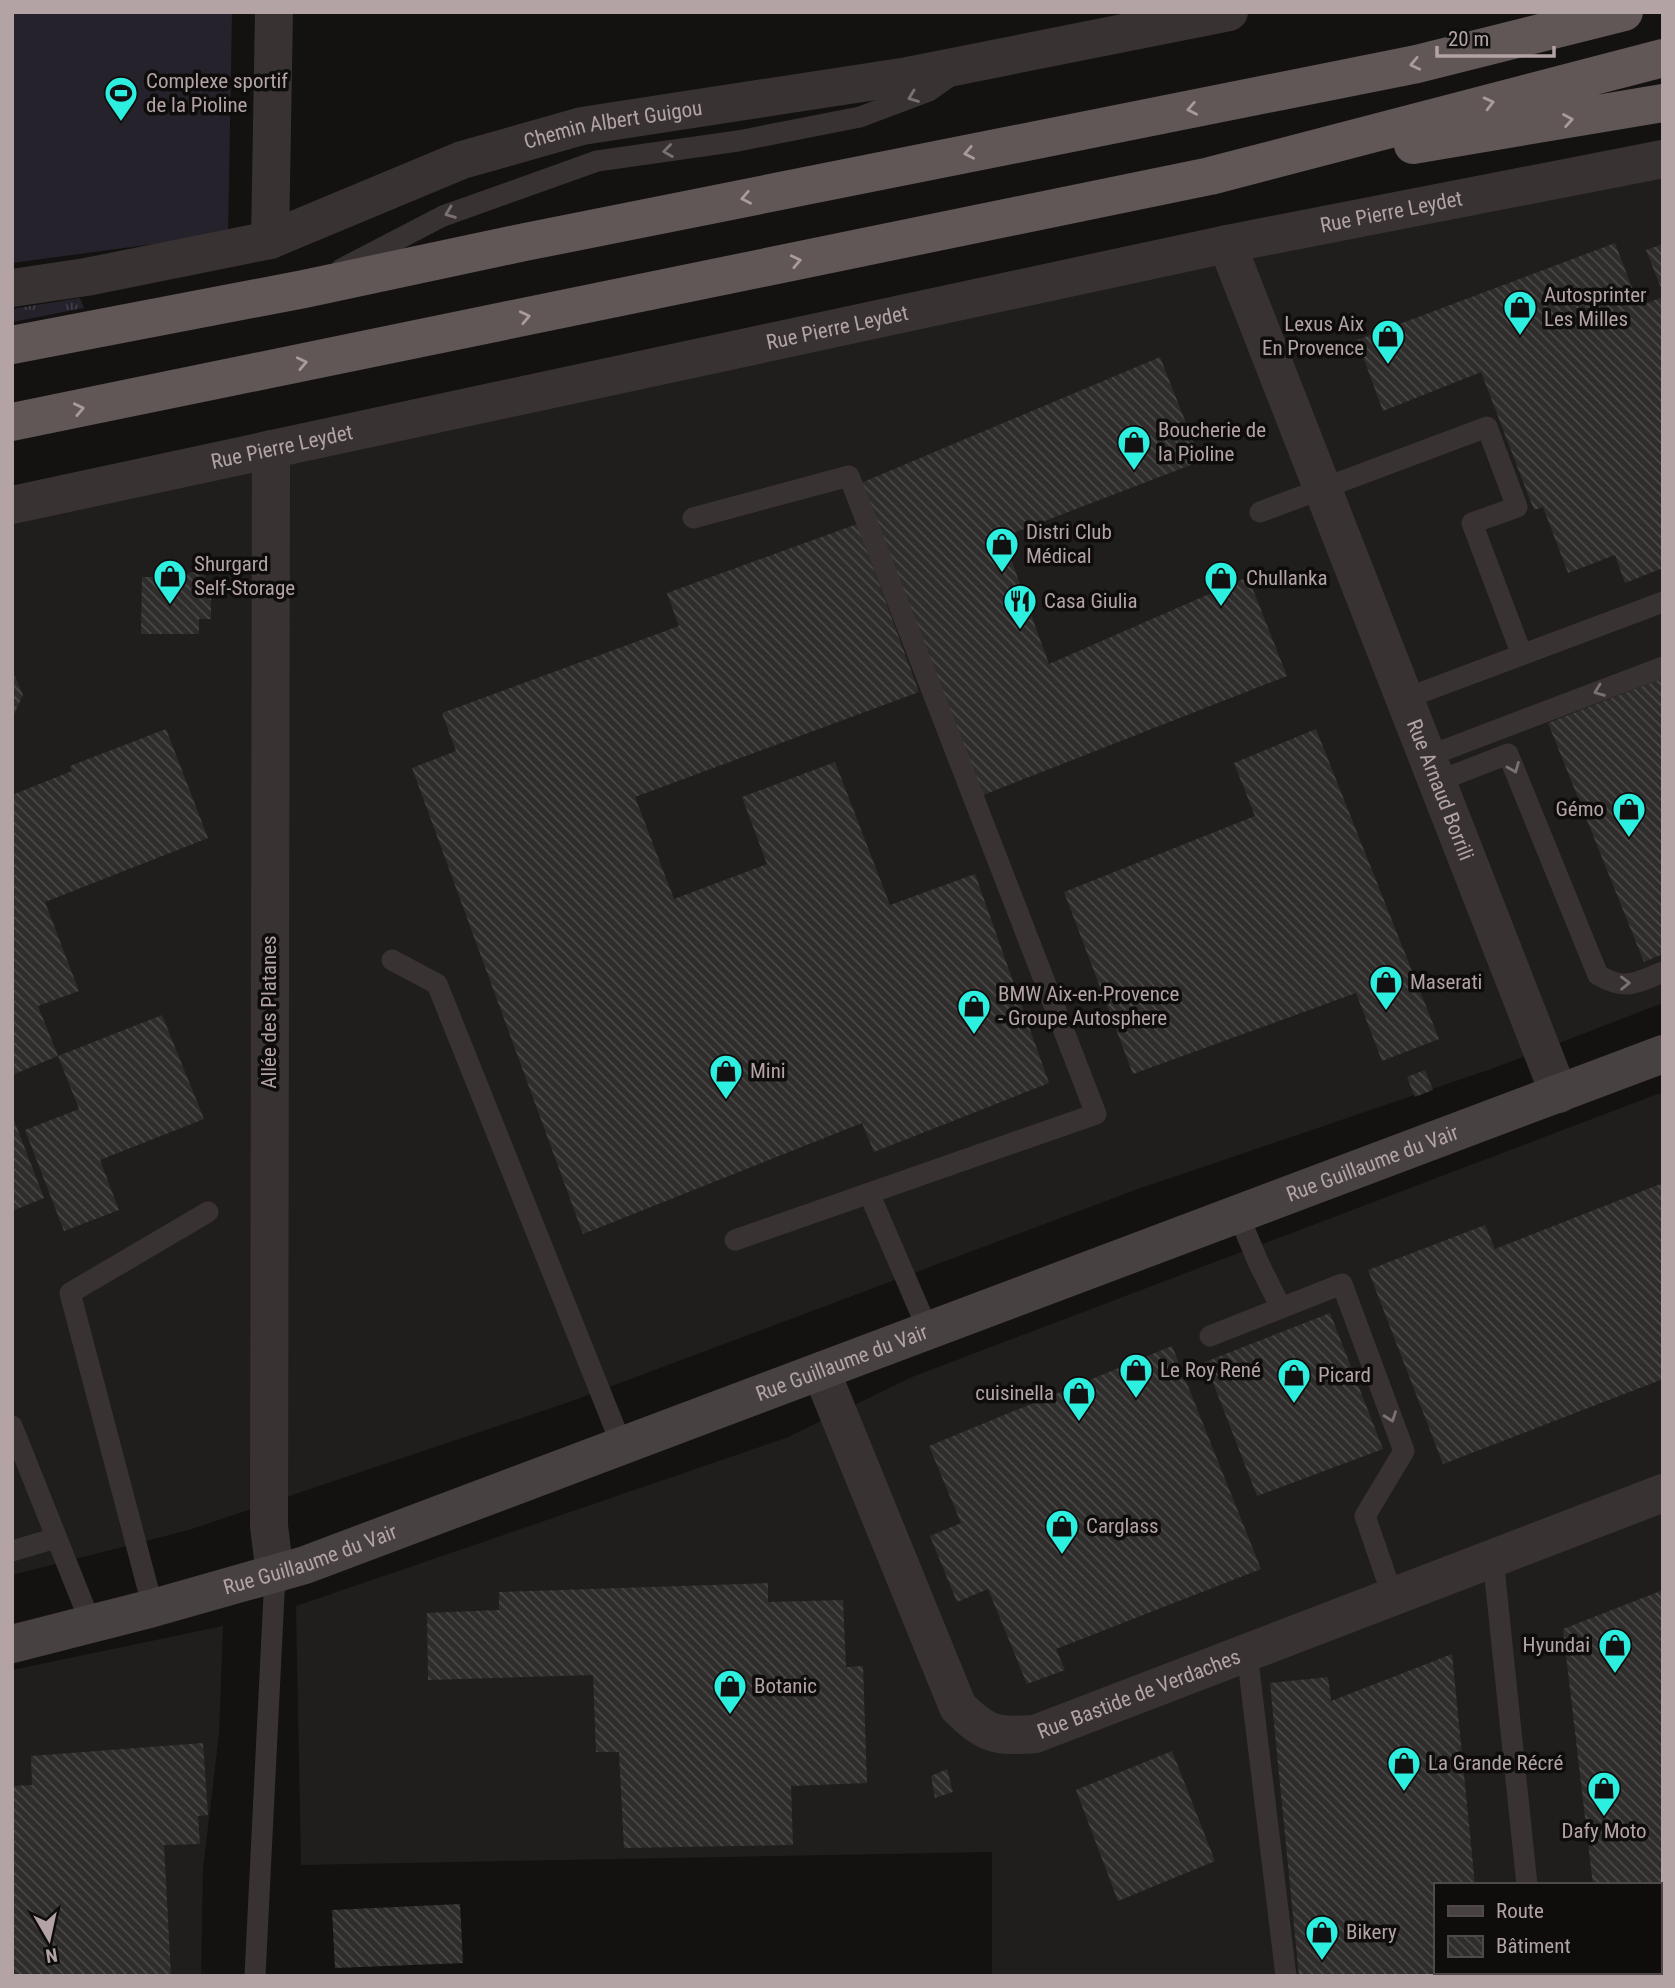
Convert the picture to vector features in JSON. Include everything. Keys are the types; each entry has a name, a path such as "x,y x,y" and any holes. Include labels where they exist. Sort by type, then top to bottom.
{"highway":[{"path":"12,345 304,289 525,242 1417,64 1624,12"},
{"path":"1210,176 1663,58"},
{"path":"12,422 1210,176 1472,136 1663,103"}],"main road":[{"name":"Rue Guillaume du Vair","path":"12,1644 305,1565 1663,1054"}],"street":[{"path":"270,240 274,12"},
{"name":"Chemin Albert Guigou","path":"12,288 86,277 270,240 462,160 582,126 908,76 1229,12"},
{"name":"Rue Pierre Leydet","path":"12,505 1227,244 1663,159"},
{"name":"Rue Arnaud Borrili","path":"1227,244 1559,1094"},
{"name":"Allée des Platanes","path":"271,449 269,1526 275,1574"},
{"name":"Rue Bastide de Verdaches","path":"821,1371 958,1707 978,1726 1004,1737 1035,1734 1663,1493"}],"lane":[{"path":"304,289 443,216 597,161 738,141 860,117 929,91 972,63"},
{"path":"1260,512 1488,427 1517,507 1472,523 1522,656"},
{"path":"693,518 849,477 1096,1114 735,1240"},
{"path":"1404,699 1663,602"},
{"path":"1431,769 1663,667"},
{"path":"1431,769 1508,754 1598,975 1616,985 1634,984 1663,972"},
{"path":"392,960 437,984 622,1446"},
{"path":"869,1193 928,1331"},
{"path":"153,1608 71,1293 208,1212"},
{"path":"1238,1214 1281,1308"},
{"path":"1210,1336 1342,1284 1404,1451 1365,1516 1394,1597"},
{"path":"12,1426 92,1624"},
{"path":"12,1551 56,1538"},
{"path":"1493,1559 1527,1883"},
{"path":"255,1976 275,1574"},
{"path":"1247,1653 1286,1976"}],"shaded area":[{"path":"1663,140 1663,1003 1494,1068 1138,1189 569,1402 189,1530 12,1575 12,518 1399,195"},
{"path":"1663,1092 1663,1976 992,1976 992,1852 301,1865 296,1606 786,1438 912,1377"},
{"path":"223,1626 219,1734 203,1869 201,1976 12,1976 12,1670"}],"green space":[{"name":"Complexe sportif de la Pioline","path":"12,12 232,12 228,234 12,263"},
{"path":"80,298 84,308 12,322 12,309"}],"building":[{"path":"1615,243 1639,306 1663,297 1663,568 1625,583 1615,555 1568,573 1543,507 1534,510 1481,372 1383,411 1357,340"},
{"path":"1663,244 1663,293 1646,250"},
{"path":"1160,357 1201,461 1003,537 1049,664 1248,577 1287,676 978,797 861,483"},
{"path":"857,524 919,692 635,797 674,899 767,864 742,797 835,762 890,905 975,874 1049,1083 874,1152 862,1123 583,1234 412,768 456,751 442,713 679,626 667,593"},
{"name":"Shurgard Self-Storage","path":"190,572 205,576 205,584 199,593 211,594 211,619 199,619 199,634 141,634 142,577 184,577"},
{"path":"12,670 23,695 12,719"},
{"name":"Gémo","path":"1663,678 1663,954 1644,962 1548,723"},
{"path":"166,729 208,838 45,902 79,991 38,1006 58,1056 12,1075 12,795 72,771 70,766"},
{"path":"1316,729 1439,1039 1382,1061 1356,993 1133,1074 1064,892 1255,816 1234,763"},
{"path":"162,1015 204,1119 100,1160 119,1210 64,1231 25,1130 79,1109 58,1056"},
{"path":"1425,1070 1433,1090 1415,1097 1407,1077"},
{"path":"12,1115 44,1198 12,1211"},
{"path":"1663,1183 1663,1379 1443,1464 1368,1270 1485,1225 1495,1249"},
{"name":"Picard","path":"1330,1313 1383,1449 1257,1496 1205,1362"},
{"path":"1172,1346 1261,1569 1056,1649 1065,1670 1027,1684 988,1589 957,1602 930,1536 961,1523 929,1446"},
{"name":"Botanic","path":"768,1583 768,1602 843,1600 846,1667 863,1666 867,1783 791,1786 793,1845 624,1848 619,1752 596,1752 593,1675 428,1680 427,1613 499,1610 499,1592"},
{"path":"1663,1590 1663,1976 1605,1976 1661,1974 1661,1883 1593,1883 1563,1629"},
{"name":"La Grande Récré","path":"1452,1654 1475,1883 1434,1883 1434,1974 1485,1976 1299,1976 1270,1683 1328,1677 1331,1701"},
{"path":"203,1743 208,1815 198,1816 200,1844 164,1845 171,1976 12,1976 12,1786 32,1785 31,1756"},
{"path":"1172,1751 1215,1861 1118,1901 1076,1790"},
{"path":"947,1769 953,1792 935,1798 931,1776"},
{"path":"460,1904 463,1963 335,1968 332,1910"}],"place":[{"name":"Complexe sportif de la Pioline","path":"121,123"},
{"name":"Autosprinter Les Milles","path":"1520,337"},
{"name":"Lexus Aix En Provence","path":"1388,366"},
{"name":"Boucherie de la Pioline","path":"1134,472"},
{"name":"Distri Club Médical","path":"1002,574"},
{"name":"Shurgard Self-Storage","path":"170,606"},
{"name":"Chullanka","path":"1221,608"},
{"name":"Casa Giulia","path":"1020,631"},
{"name":"Gémo","path":"1629,839"},
{"name":"Maserati","path":"1386,1012"},
{"name":"BMW Aix-en-Provence - Groupe Autosphere","path":"974,1036"},
{"name":"Mini","path":"726,1101"},
{"name":"Le Roy René","path":"1136,1400"},
{"name":"Picard","path":"1294,1405"},
{"name":"cuisinella","path":"1079,1423"},
{"name":"Carglass","path":"1062,1556"},
{"name":"Hyundai","path":"1615,1675"},
{"name":"Botanic","path":"730,1716"},
{"name":"La Grande Récré","path":"1404,1793"},
{"name":"Dafy Moto","path":"1604,1818"},
{"name":"Bikery","path":"1322,1962"}]}
